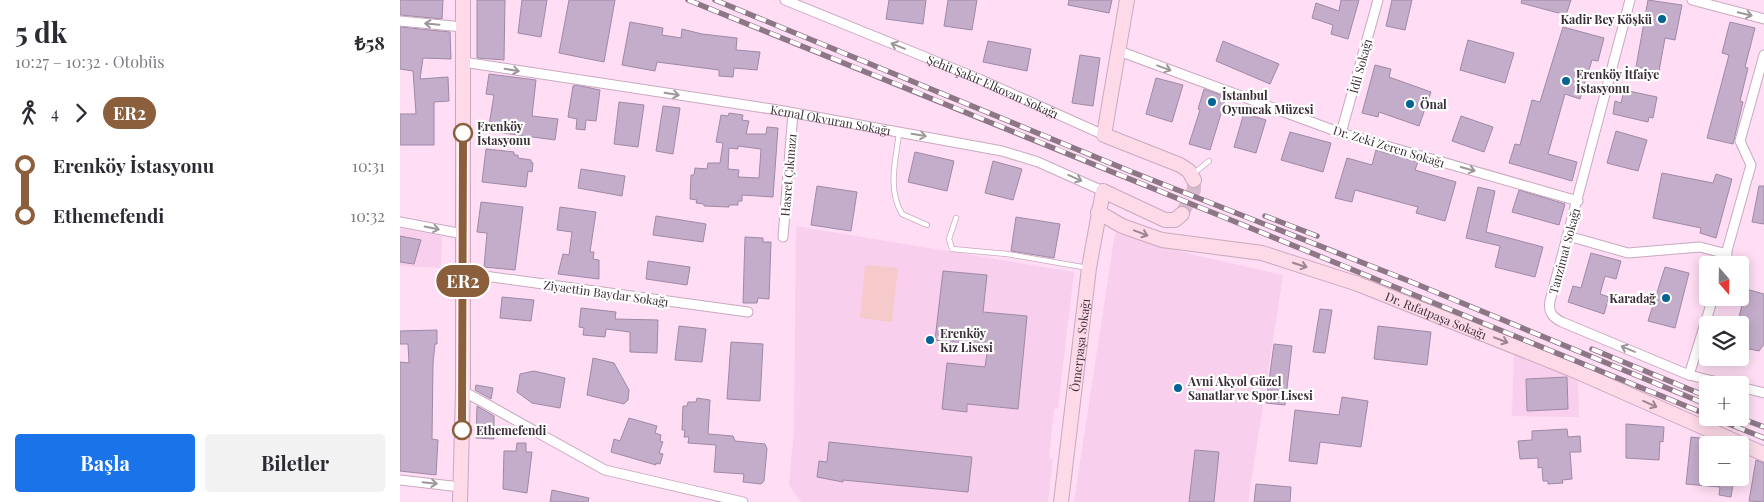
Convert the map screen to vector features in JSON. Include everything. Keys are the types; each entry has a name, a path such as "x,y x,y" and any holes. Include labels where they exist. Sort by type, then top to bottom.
{"street":[{"path":"460,502 463,273 463,0"},
{"name":"Şehit Şakir Elkovan Sokağı","path":"785,0 986,82 1104,135 1180,165 1193,177"},
{"path":"1104,135 1127,0"},
{"name":"İdil Sokağı","path":"1341,133 1378,0"},
{"name":"Tanzimat Sokağı","path":"1630,0 1550,303 1553,317 1689,375 1699,377"},
{"path":"1692,0 1764,18"},
{"path":"400,22 463,27"},
{"name":"Dr. Zeki Zeren Sokağı","path":"1118,51 1341,133 1578,201"},
{"path":"1568,236 1628,253 1700,247 1727,254 1750,165 1740,141 1764,55"},
{"name":"Kemal Okvuran Sokağı","path":"463,62 793,113 1017,155 1103,191 1165,220 1175,220 1182,214"},
{"name":"Hasret Çıkmazı","path":"783,237 793,113"},
{"name":"Ömerpaşa Sokağı","path":"1061,502 1089,268 1103,191"},
{"name":"Dr. Rıfatpaşa Sokağı","path":"1098,212 1122,226 1162,240 1262,253 1348,281 1571,369 1764,454"},
{"path":"400,222 463,234"},
{"name":"Ziyaettin Baydar Sokağı","path":"463,273 748,312"},
{"path":"1689,375 1711,306"},
{"path":"1749,390 1764,394"},
{"path":"462,391 605,470 742,502"},
{"path":"400,480 460,487"}],"lane":[{"path":"900,132 894,173 894,196 902,214 927,225"},
{"path":"1193,177 1209,161"},
{"path":"956,218 949,239 952,249 1007,254 1089,268"}],"shaded area":[{"name":"Erenköy Kız Lisesi","path":"796,226 1074,272 1058,408 1054,410 1049,457 1053,459 1048,502 801,502 789,485 794,430"},
{"path":"400,228 442,236 441,268 400,266"},
{"name":"Avni Akyol Güzel Sanatlar ve Spor Lisesi","path":"1115,233 1194,255 1283,275 1248,502 1074,502"},
{"path":"865,265 898,268 892,322 860,318"},
{"path":"1514,355 1578,380 1579,417 1512,416"}],"building":[{"path":"400,0 443,0 442,19 400,15"},
{"path":"477,0 505,0 504,60 477,58"},
{"path":"522,0 547,0 541,37 518,33"},
{"path":"569,0 615,0 604,62 559,53"},
{"path":"889,0 926,0 923,24 886,19"},
{"path":"948,0 977,0 972,30 944,26"},
{"path":"1069,0 1112,0 1109,13 1068,5"},
{"path":"1341,0 1359,0 1348,39 1331,34 1333,25 1312,18 1316,3 1339,11"},
{"path":"1392,0 1412,0 1405,30 1386,26"},
{"path":"1522,0 1571,0 1566,15 1521,3"},
{"path":"1648,0 1682,5 1675,40 1665,38 1659,71 1636,67"},
{"path":"630,22 663,28 662,35 681,38 682,29 702,34 737,38 736,50 760,52 757,70 734,68 733,77 719,76 719,70 657,62 655,71 622,65"},
{"path":"1730,22 1755,28 1745,67 1748,68 1740,101 1743,102 1733,144 1707,138 1729,55 1722,53"},
{"path":"400,27 450,32 451,59 423,58 420,79 448,77 449,101 434,102 434,145 400,145 400,114 416,114 413,71 400,69"},
{"path":"1563,27 1604,38 1598,61 1592,60 1580,99 1565,94 1548,154 1577,162 1572,181 1509,163 1515,144 1520,145 1532,100 1540,102"},
{"path":"1468,40 1514,53 1505,83 1460,70"},
{"path":"988,41 1031,49 1027,71 983,62"},
{"path":"1223,41 1279,64 1270,84 1216,61"},
{"path":"1080,55 1100,58 1093,106 1072,103"},
{"path":"1375,65 1391,69 1389,77 1431,92 1419,126 1379,112 1378,117 1362,113"},
{"path":"489,74 536,80 532,116 558,119 555,140 488,131 494,95 486,94"},
{"path":"1156,78 1183,85 1172,122 1146,114"},
{"path":"573,86 600,90 596,121 586,120 585,130 576,129 577,119 568,117"},
{"path":"1204,89 1226,97 1210,150 1189,144 1200,110 1198,109"},
{"path":"1624,90 1657,97 1653,118 1649,117 1648,122 1613,114 1615,101 1621,103"},
{"path":"619,102 644,105 638,147 614,144"},
{"path":"663,106 680,108 673,154 656,151"},
{"path":"729,113 743,115 742,120 749,121 746,134 766,134 767,127 778,128 773,197 742,195 742,201 738,201 738,205 729,205 729,207 704,206 704,204 696,203 697,200 690,199 691,175 694,175 695,168 707,169 708,163 720,163 723,143 716,142 721,115 728,116","holes":["738,146 761,149 759,178 738,177 739,170 728,169 729,148 738,149"]},
{"path":"1244,113 1266,120 1256,153 1234,147"},
{"path":"1461,116 1493,127 1484,152 1452,141"},
{"path":"1616,131 1647,140 1638,171 1607,163"},
{"path":"1290,132 1331,143 1323,172 1281,160"},
{"path":"486,149 514,152 514,155 518,155 518,158 531,160 533,163 532,172 528,171 526,187 482,182"},
{"path":"1376,150 1418,162 1415,170 1456,182 1445,221 1416,213 1418,207 1355,190 1352,202 1335,198 1347,158 1372,165"},
{"path":"915,152 954,161 947,191 908,182"},
{"path":"993,161 1022,169 1013,200 985,193"},
{"path":"581,169 625,176 622,196 578,188"},
{"path":"1662,173 1713,183 1716,174 1732,179 1716,238 1700,233 1701,228 1653,218"},
{"path":"817,186 857,192 851,231 811,225"},
{"path":"1759,186 1764,186 1764,224 1752,222"},
{"path":"1478,187 1495,191 1486,232 1543,247 1535,277 1495,267 1500,246 1466,238"},
{"path":"1519,190 1565,204 1559,225 1512,212"},
{"path":"481,202 523,207 515,270 484,267 487,233 477,232"},
{"path":"560,207 596,212 590,252 594,252 593,259 599,260 599,279 558,274 563,254 569,255 572,232 557,230"},
{"path":"656,216 706,224 703,242 653,235"},
{"path":"1016,217 1060,224 1054,258 1011,251"},
{"path":"400,236 421,240 414,264 400,262"},
{"path":"745,237 763,238 763,242 771,242 769,299 758,298 757,303 743,303"},
{"path":"1591,253 1621,261 1616,279 1605,276 1600,294 1609,297 1604,314 1568,302 1573,286 1581,288"},
{"path":"648,261 690,267 687,285 646,279"},
{"name":"Karadağ","path":"1665,267 1689,273 1675,328 1648,321"},
{"path":"943,271 987,275 983,312 1027,316 1018,409 967,404 967,412 942,409 947,363 985,367 988,346 935,340"},
{"path":"1749,290 1764,294 1764,344 1759,351 1749,349 1749,316 1739,316 1742,306 1749,306"},
{"path":"502,297 534,300 531,321 500,318"},
{"path":"581,308 616,312 615,319 658,320 657,353 630,352 630,332 606,329 605,337 583,335 584,328 579,327"},
{"path":"1320,309 1332,310 1325,353 1313,352"},
{"path":"679,326 706,329 702,362 675,360"},
{"path":"1378,326 1431,332 1427,365 1374,359"},
{"path":"437,330 437,344 435,344 433,363 432,439 438,440 436,475 400,471 400,362 409,363 408,344 400,344 400,331"},
{"path":"731,342 763,344 760,401 727,399"},
{"path":"1274,344 1292,346 1285,405 1266,403"},
{"path":"593,358 614,363 629,390 628,400 624,404 587,395"},
{"path":"534,371 565,378 560,408 532,403 517,392 520,374"},
{"path":"1567,377 1568,409 1527,411 1526,379"},
{"path":"476,385 493,388 491,399 475,390"},
{"path":"1342,397 1368,401 1361,447 1320,442 1317,464 1289,461 1295,410 1339,415"},
{"path":"697,398 710,400 708,434 733,436 735,441 765,444 767,449 764,481 761,484 743,482 744,474 714,472 716,445 688,443 689,437 684,437 685,430 682,430 683,406 687,406 688,402 696,402"},
{"path":"477,406 494,416 494,439 476,438"},
{"path":"629,418 657,426 655,433 661,435 660,441 663,442 659,453 663,454 660,464 656,463 656,465 611,452 614,439 620,441"},
{"path":"1626,424 1664,427 1663,442 1660,441 1659,460 1626,458"},
{"path":"1567,429 1568,437 1580,436 1581,452 1570,452 1572,479 1562,480 1563,483 1548,484 1548,481 1543,481 1542,467 1538,468 1538,458 1520,459 1518,441 1532,440 1532,431"},
{"path":"1691,437 1699,438 1699,485 1686,484"},
{"path":"829,442 972,457 968,492 843,480 843,482 817,477 819,461 827,462"},
{"path":"517,443 526,443 526,452 532,452 527,493 503,489 504,451 516,451"},
{"path":"1195,450 1219,452 1214,502 1189,502"},
{"path":"1756,460 1764,463 1764,502 1749,501"},
{"path":"1256,484 1291,487 1290,502 1254,502"},
{"path":"1709,486 1733,486 1731,497 1719,495 1720,487"},
{"path":"552,490 589,498 588,502 550,502"}],"tunnel":[{"path":"1182,214 1194,190 1194,180"}],"railway":[{"path":"688,0 1699,411"},
{"path":"715,0 1132,172 1409,281 1699,401"},
{"path":"1265,216 1317,236"},
{"path":"1592,349 1699,393"},
{"path":"1749,421 1764,427"},
{"path":"1734,426 1764,438"}],"bus line":[{"name":"ER2","path":"462,430 463,133"}],"place":[{"name":"Kadir Bey Köşkü","path":"1662,19"},
{"name":"Erenköy İtfaiye İstasyonu","path":"1566,81"},
{"name":"İstanbul Oyuncak Müzesi","path":"1212,102"},
{"name":"Önal","path":"1410,104"},
{"name":"Erenköy İstasyonu","path":"463,133"},
{"name":"Karadağ","path":"1666,298"},
{"name":"Erenköy Kız Lisesi","path":"930,340"},
{"name":"Avni Akyol Güzel Sanatlar ve Spor Lisesi","path":"1178,388"},
{"name":"Ethemefendi","path":"462,430"}]}
